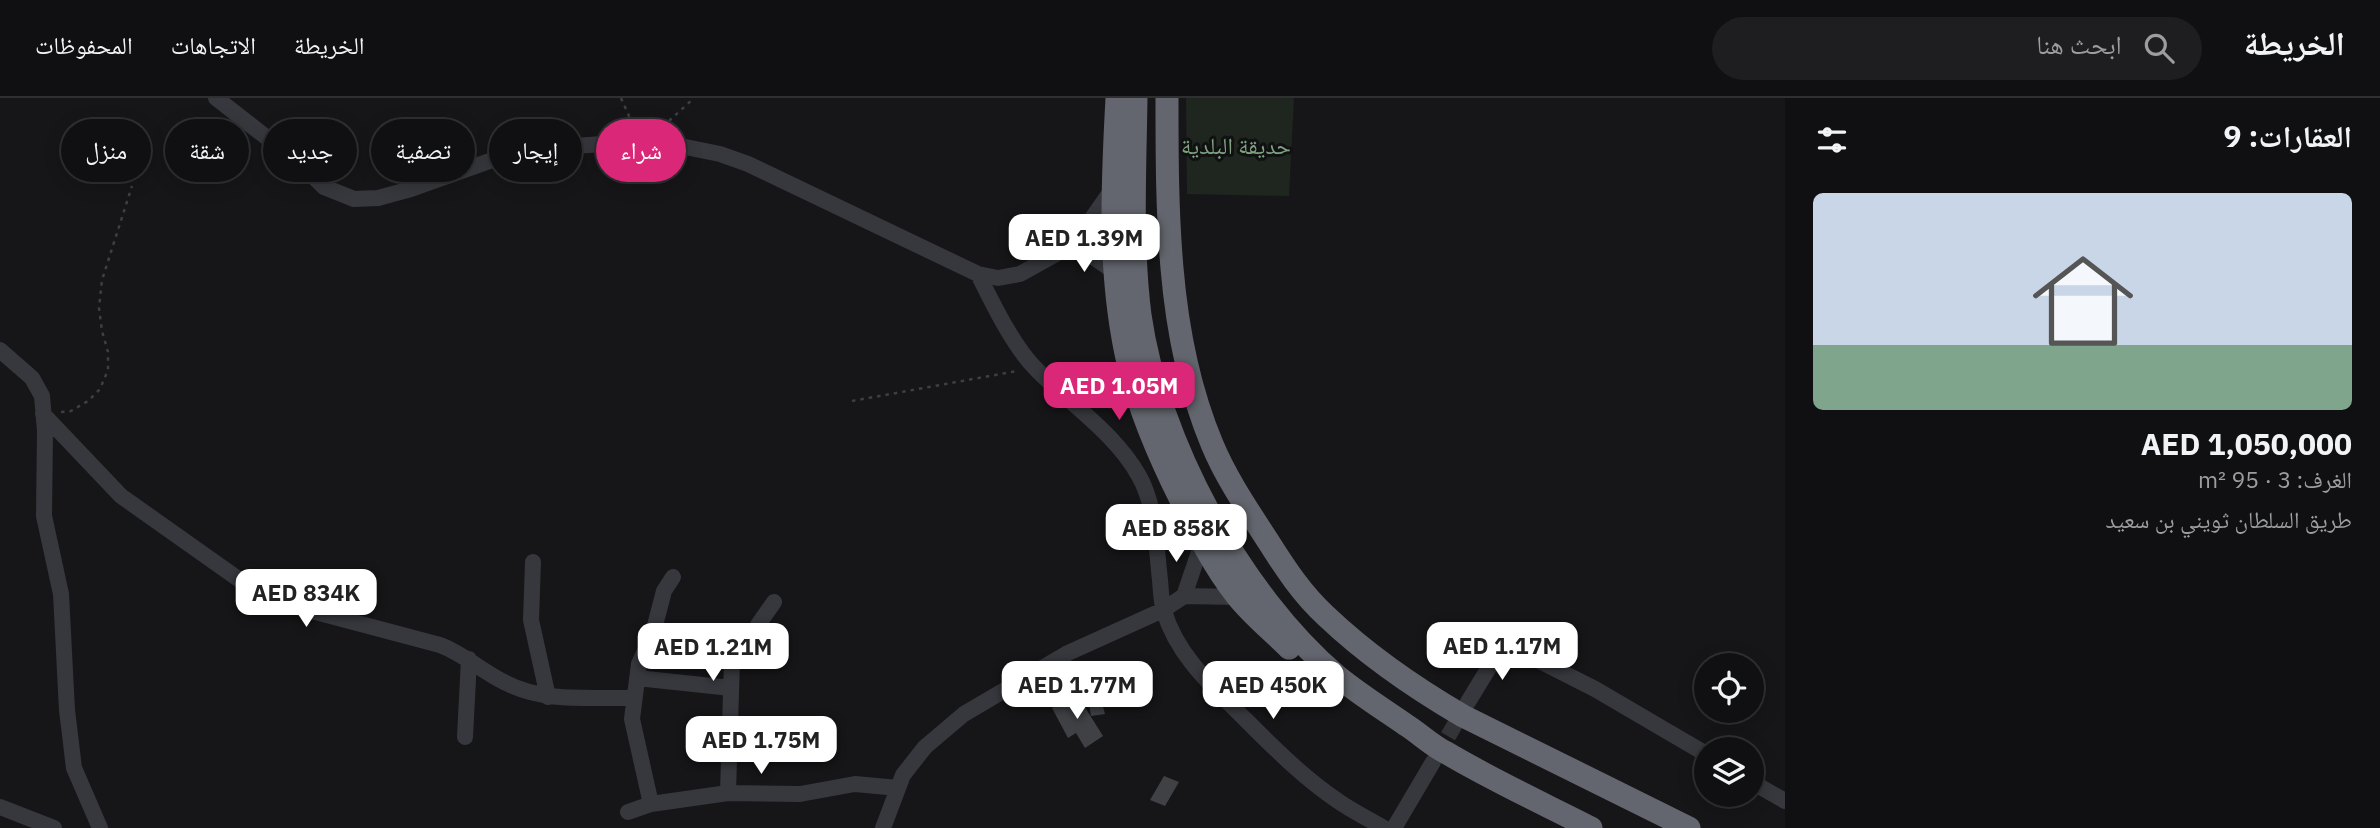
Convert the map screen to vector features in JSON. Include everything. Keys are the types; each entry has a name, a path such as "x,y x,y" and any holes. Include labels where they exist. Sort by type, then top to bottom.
{"highway":[{"path":"1116,98 1111,191 1115,272 1129,367 1171,480 1202,543 1238,597 1329,686 1438,757 1591,828"},
{"path":"1136,98 1135,273 1151,370 1182,458 1231,548 1277,613 1336,675 1438,757"},
{"path":"1167,98 1167,198 1172,270 1186,359 1212,444 1239,496 1285,568 1326,617 1394,672 1429,696 1463,716 1689,828"}],"street":[{"path":"216,98 303,166 324,187 354,199 378,198 411,189 498,158 547,148 596,145"},
{"path":"686,147 720,154 748,164 978,274 998,278 1020,274 1074,244 1111,191"},
{"path":"1074,244 1115,272"},
{"path":"978,274 994,307 1034,368 1102,431 1128,459 1140,477 1149,501 1163,610 1173,635 1187,657 1286,760 1338,801 1384,828"},
{"path":"0,350 32,378 42,396 44,516 48,545 61,594 67,710 74,768 100,828"},
{"path":"43,414 121,496 244,583 278,602 440,645 469,659 505,683 541,696 634,698"},
{"path":"1184,596 1202,543"},
{"path":"533,562 531,620 548,697"},
{"path":"651,804 632,719 634,698 639,664 653,633 664,592 673,578"},
{"path":"883,828 903,775 925,747 964,714 1068,653 1163,610 1184,596 1238,597"},
{"path":"728,793 732,659 753,647 758,625 774,602"},
{"path":"1468,702 1504,642 1595,689 1694,747"},
{"path":"465,737 469,659"},
{"path":"637,678 731,688"},
{"path":"1394,828 1438,757"},
{"path":"628,812 651,804 728,793 800,794 855,784 898,788"},
{"path":"1764,789 1785,801"},
{"path":"0,807 54,828"}],"path":[{"path":"621,98 631,119"},
{"path":"671,119 694,98"},
{"path":"43,414 71,411 88,401 100,389 108,361 99,308 102,279 132,186"},
{"path":"852,401 1034,368"}],"green space":[{"name":"حديقة البلدية","path":"1186,98 1294,98 1289,196 1187,194"}],"building":[{"path":"1097,684 1105,714 1091,716 1086,687"},
{"path":"1076,693 1103,736 1085,748 1076,733 1068,738 1052,708"},
{"path":"1164,776 1179,782 1165,806 1150,800"}],"tunnel":[{"path":"1436,757 1465,707"}]}
